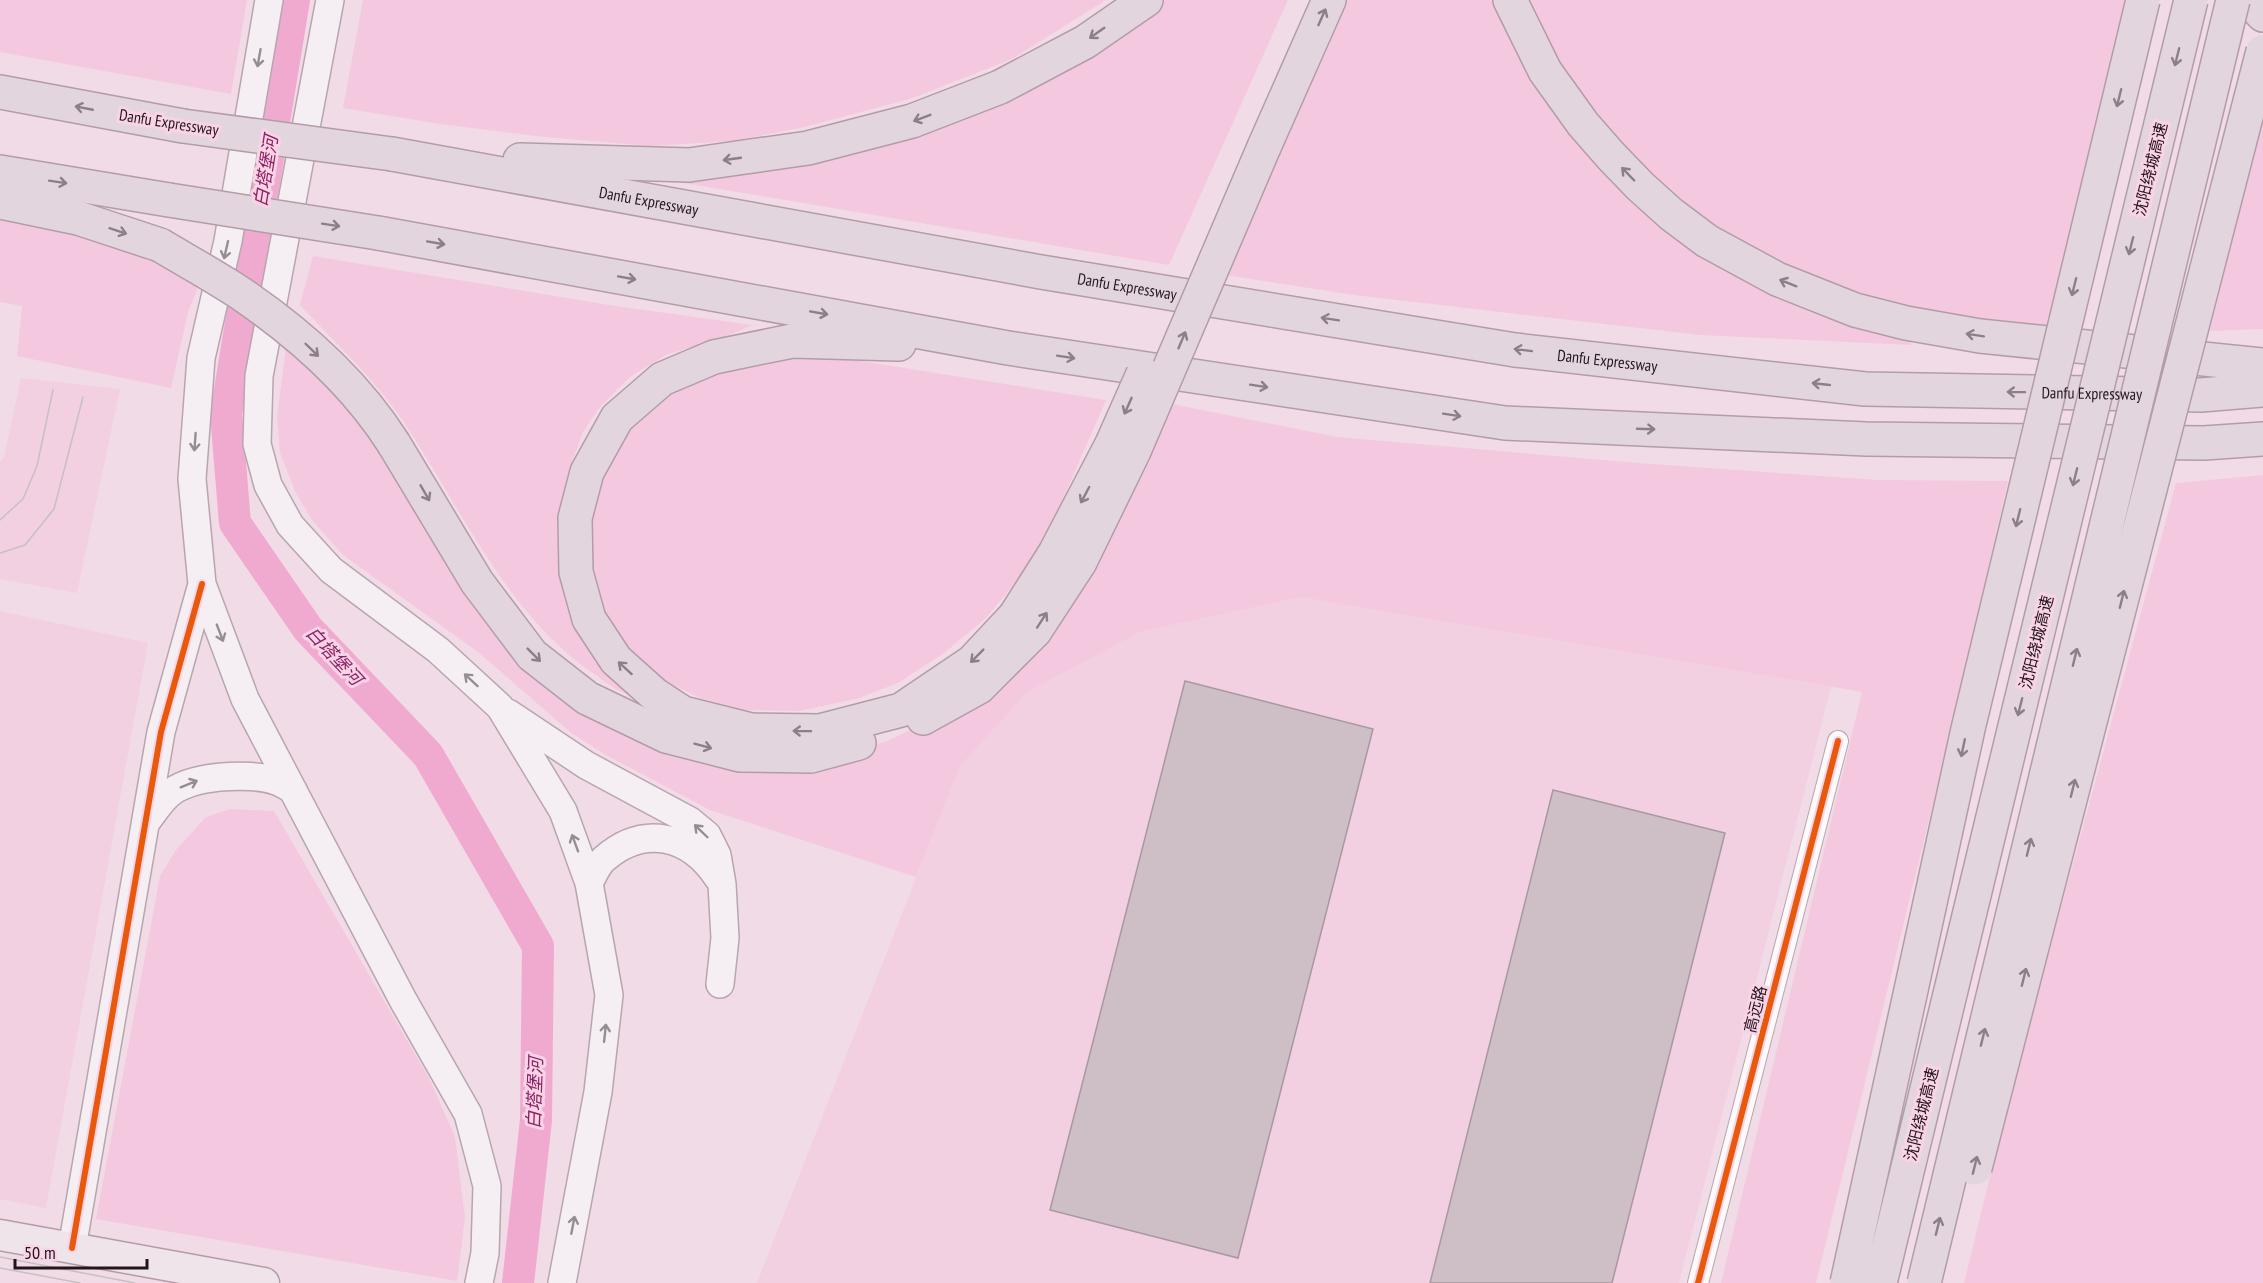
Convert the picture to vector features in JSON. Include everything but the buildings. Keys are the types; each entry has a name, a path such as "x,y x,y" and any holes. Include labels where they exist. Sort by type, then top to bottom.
{"highway":[{"path":"402,155 689,165 808,148 912,122 1000,87 1085,42 1146,0"},
{"path":"1255,144 1306,0"},
{"path":"0,202 78,218 160,245 240,293 309,345 376,415 477,582 532,655 587,698 666,736 740,755 811,756 895,734 979,687 1035,631 1074,572 1123,448 1255,144 1329,0"},
{"path":"1510,0 1545,71 1583,124 1611,156 1671,214 1707,241 1777,279 1856,310 1969,334 2263,365"},
{"path":"1847,1283 1968,729 2143,0"},
{"name":"沈阳绕城高速","path":"1880,1283 2191,0"},
{"path":"1924,1283 2233,0"},
{"path":"2249,0 2263,15"},
{"path":"1945,1283 2263,51"},
{"name":"Danfu Expressway","path":"0,92 183,126 402,155 1041,272 1515,350 1865,389 2201,395 2263,390"},
{"path":"0,172 378,232 1008,348 1505,423 1866,439 2204,443 2263,439"},
{"path":"1008,348 792,341 714,357 662,379 617,418 587,472 575,518 576,572 589,619 616,660 654,694 683,713 751,730 819,731 901,710 972,662 1015,616 1123,448"}],"main road":[{"path":"269,0 228,241 201,358 192,479 202,584 245,699 404,1000 468,1114 487,1186 486,1253 479,1283"},
{"path":"330,0 259,376 256,444 268,485 290,525 331,570 438,650 500,707 586,765 690,821 706,835 717,855 722,884 725,938 720,984"},
{"path":"72,1248 161,732 202,584"},
{"path":"500,707 563,811 589,883 609,995 598,1092 562,1283"},
{"path":"147,822 169,793 194,782 218,776 243,776 276,781 293,790"},
{"path":"589,883 602,860 631,842 663,838 687,846 707,862 722,884"},
{"path":"0,1235 264,1283"}],"street":[{"name":"高远路","path":"1698,1283 1838,741"}],"shaded area":[{"path":"0,0 247,0 231,94 0,52"},
{"path":"363,0 1106,0 1012,59 913,98 805,127 733,141 649,146 544,137 440,124 343,108"},
{"path":"1156,0 1288,0 1169,265 655,178 801,158"},
{"path":"1343,0 1497,0 1606,165 1911,340 1911,345 1700,335 1354,295 1219,274"},
{"path":"1523,0 2130,0 2048,329 1888,306 1769,264 1680,207 1567,83"},
{"path":"2263,112 2263,329 2210,331"},
{"path":"0,216 117,243 201,280 188,312 171,388 17,356 22,306 0,302"},
{"path":"313,256 609,305 752,325 723,338 668,354 631,376 600,407 583,432 569,470 562,505 560,546 650,702 630,696 613,687 565,652 511,592 392,405 367,375 300,305"},
{"path":"288,333 347,397 569,696 838,754 885,742 925,723 1162,402 1337,437 1638,463 1878,480 2008,481 1957,705 1816,1283 1721,1283 1862,692 1300,597 1140,632 1027,692 960,766 916,877 710,810 606,755 570,732 478,652 343,555 312,520 295,491 280,453 277,415"},
{"path":"775,355 822,355 1106,400 1054,519 1022,575 985,619 944,653 898,683 856,699 799,711 744,710 700,698 665,681 635,656 609,622 594,586 586,513 611,444 681,379"},
{"path":"21,378 120,389 77,593 0,579 0,462 4,457"},
{"path":"2263,475 2263,1283 1964,1283 2005,1115 2176,483"},
{"path":"1300,597 1831,687 1679,1283 757,1283 960,766 1026,692 1140,632"},
{"path":"0,611 148,643 46,1208 0,1199"},
{"path":"230,809 274,811 429,1078 455,1137 465,1217 457,1281 96,1219 160,876 175,851 206,817"}],"waterway":[{"name":"白塔堡河","path":"294,0 226,414 235,523 308,629 428,755 538,946 536,1120 518,1283"}],"tram line":[{"path":"0,520 23,499 37,466 53,390"},
{"path":"0,553 25,545 54,509 83,397"},
{"path":"0,1257 135,1283"},
{"path":"0,1268 80,1283"}],"cycle path":[{"path":"72,1248 161,732 202,584"},
{"path":"1698,1283 1838,741"}]}
